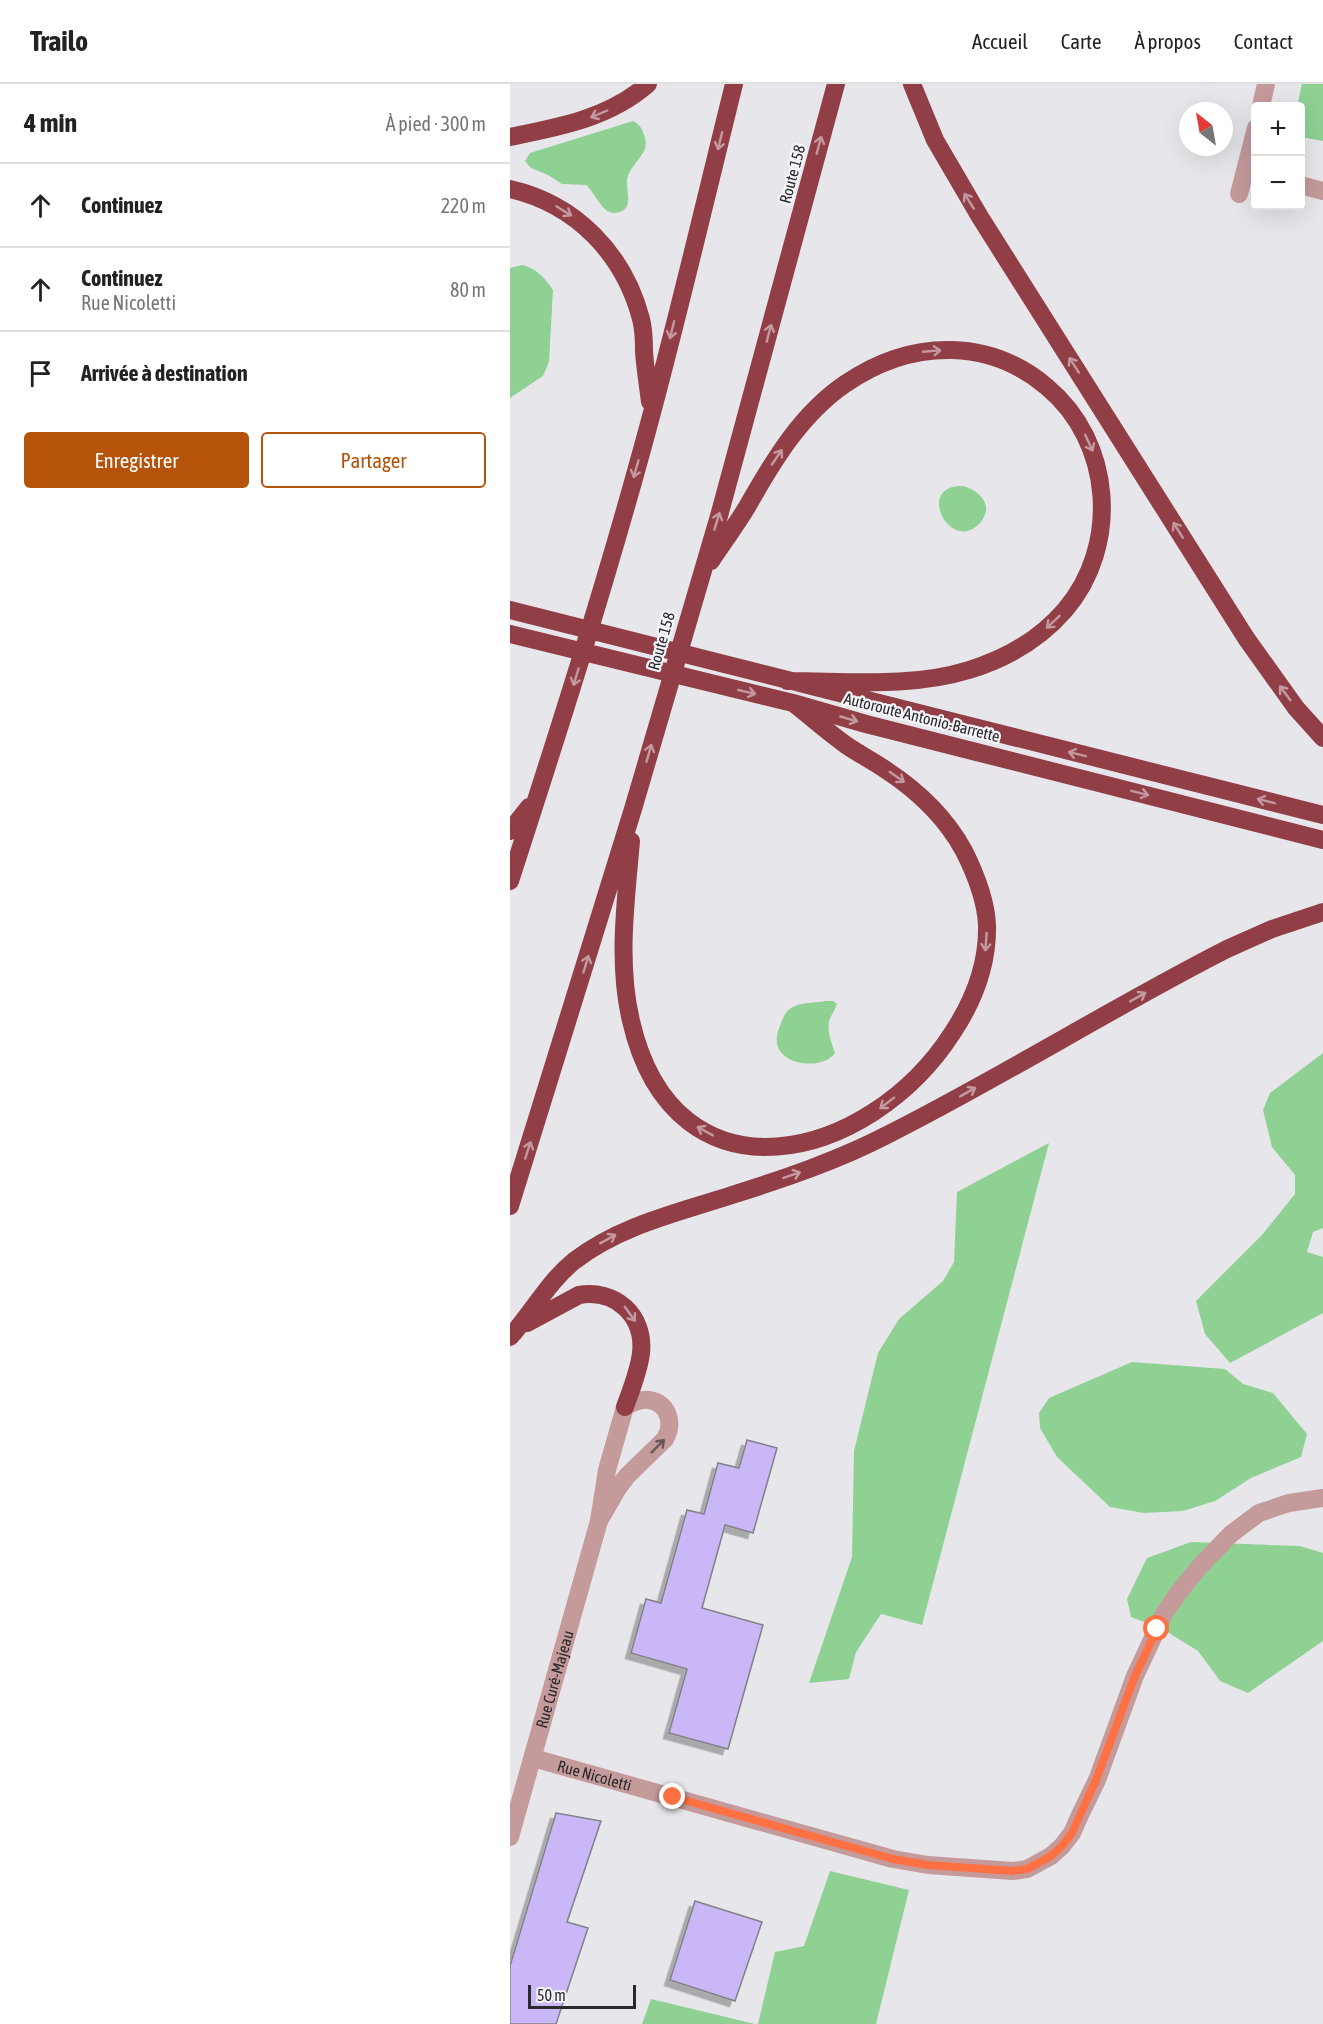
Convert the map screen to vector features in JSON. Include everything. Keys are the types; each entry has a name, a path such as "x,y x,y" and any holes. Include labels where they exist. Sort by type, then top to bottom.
{"highway":[{"path":"510,137 585,120 621,104 648,84"},
{"path":"510,881 592,624 651,413 734,84"},
{"name":"Route 158","path":"510,1206 633,809 749,408 836,84"},
{"path":"912,84 935,140 980,217 1246,638 1284,693 1323,738"},
{"path":"510,189 548,202 580,222 600,240 620,268 633,293 641,320 651,413"},
{"path":"700,577 789,439 807,417 836,390 879,365 921,352 957,350 981,353 1004,360 1024,370 1063,401 1082,429 1093,452 1100,475 1103,500 1099,541 1091,567 1078,592 1056,619 1038,635 1009,653 961,673 892,682 787,681"},
{"name":"Autoroute Antonio-Barrette","path":"510,610 1323,815"},
{"name":"Autoroute Antonio-Barrette","path":"510,634 1323,840"},
{"path":"633,809 624,937 626,991 639,1048 652,1078 664,1096 681,1115 712,1135 736,1144 761,1148 782,1147 818,1140 845,1129 874,1113 921,1074 960,1021 974,992 984,963 987,934 986,914 977,880 964,852 949,827 932,807 900,779 848,746 793,704"},
{"path":"510,831 539,793"},
{"path":"515,1332 561,1273 595,1246 618,1233 655,1219 771,1183 852,1152 955,1099 1220,953 1272,928 1323,912"},
{"path":"515,1332 579,1295 598,1294 619,1302 636,1323 641,1342 638,1366 625,1407"}],"street":[{"path":"1262,102 1266,84"},
{"path":"1239,194 1250,173 1252,156"},
{"path":"1305,186 1323,191"},
{"name":"Rue Curé-Majeau","path":"510,1837 599,1521 607,1470 625,1407 641,1400 655,1402 662,1406 670,1420 669,1433 618,1488 599,1521"},
{"name":"Rue Nicoletti","path":"533,1758 893,1859 928,1865 999,1871 1027,1869 1051,1856 1062,1846 1076,1824 1096,1780 1135,1676 1164,1614 1179,1592 1231,1534 1252,1517 1271,1508 1323,1498"}],"green space":[{"path":"1302,84 1323,84 1323,141 1305,138 1305,102 1298,102"},
{"path":"633,121 639,125 646,142 643,153 632,168 627,180 628,203 624,210 619,212 613,213 604,208 586,185 562,184 531,168 525,161 530,153"},
{"path":"522,265 540,274 553,290 549,362 543,376 510,398 510,268"},
{"path":"962,486 975,491 986,505 984,517 969,531 958,531 949,525 942,516 939,506 941,496 948,489"},
{"path":"833,1001 837,1004 829,1026 835,1053 818,1063 807,1064 786,1057 779,1049 777,1039 786,1013 800,1004"},
{"path":"1323,1053 1323,1228 1313,1232 1307,1252 1323,1257 1323,1313 1230,1363 1205,1334 1196,1301 1262,1235 1295,1194 1295,1175 1272,1147 1263,1110 1270,1093"},
{"path":"1049,1143 922,1625 881,1614 856,1652 849,1679 809,1683 852,1557 854,1451 878,1353 899,1319 943,1281 954,1262 957,1192"},
{"path":"1132,1362 1225,1369 1243,1384 1273,1393 1307,1434 1301,1457 1251,1478 1215,1501 1183,1511 1144,1513 1110,1507 1057,1457 1040,1428 1039,1413 1049,1398"},
{"path":"1191,1542 1300,1546 1323,1553 1323,1641 1248,1693 1220,1681 1198,1651 1161,1628 1131,1617 1127,1599 1147,1558"},
{"path":"830,1871 909,1890 876,2024 758,2024 775,1952 804,1946"},
{"path":"651,1999 755,2024 642,2024"}],"building":[{"path":"747,1440 777,1448 753,1533 725,1525 702,1608 763,1625 728,1749 669,1733 687,1669 631,1653 646,1599 661,1603 687,1510 704,1514 718,1463 739,1468"},
{"path":"556,1813 601,1821 567,1922 588,1928 556,2024 510,2024 510,1966"},
{"path":"695,1901 762,1922 735,2001 670,1980"}],"route":[{"path":"673,1797 893,1859 984,1870 1027,1869 1051,1856 1072,1833 1096,1780 1135,1676 1157,1629"}]}
